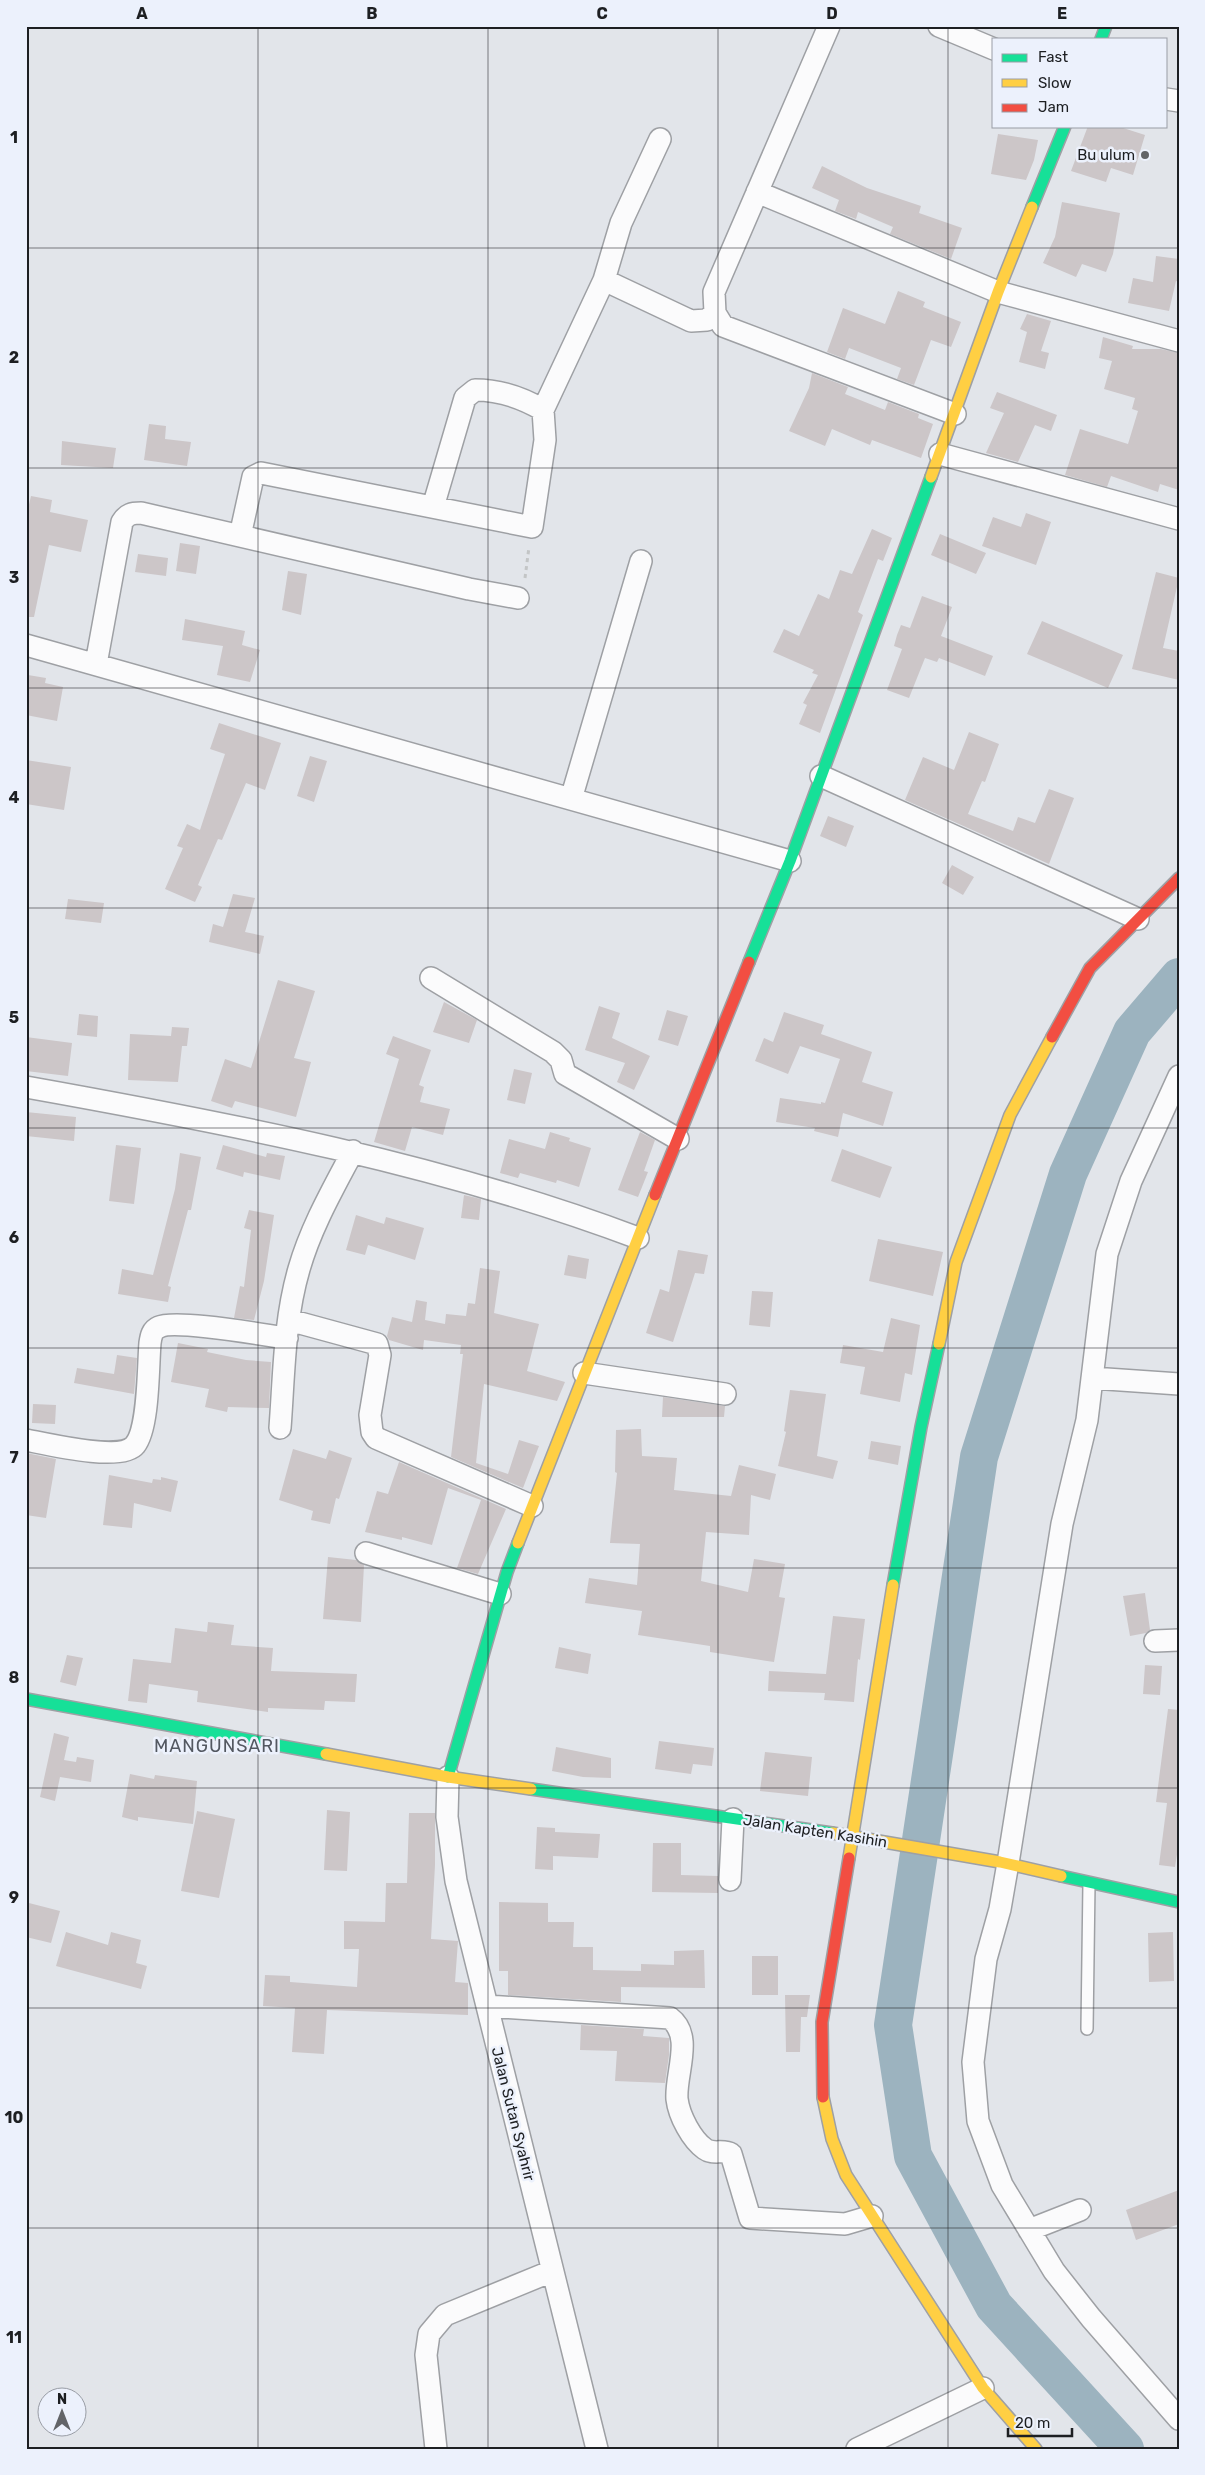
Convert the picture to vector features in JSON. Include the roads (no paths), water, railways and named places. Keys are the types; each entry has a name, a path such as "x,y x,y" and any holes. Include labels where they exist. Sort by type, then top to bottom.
{"street":[{"path":"829,26 714,292 715,313 723,326 955,414"},
{"path":"939,26 992,48"},
{"path":"1101,38 1106,26"},
{"path":"448,1777 500,1594 532,1506 790,861 955,414 998,292 1064,128"},
{"path":"240,536 253,477 261,473 532,527 545,440 543,410 604,280 621,223 660,139"},
{"path":"757,192 998,292 1179,341"},
{"path":"604,280 691,322 708,320 715,313"},
{"path":"433,507 465,398 475,390 494,390 524,399 543,410"},
{"path":"940,454 1179,519"},
{"path":"96,664 122,522 126,516 141,513 469,589 518,598"},
{"path":"571,799 641,561"},
{"path":"26,645 790,861"},
{"path":"822,776 1138,919"},
{"path":"1036,2449 983,2388 846,2175 832,2139 823,2095 822,2022 901,1540 921,1427 956,1262 1010,1115 1090,968 1179,878"},
{"path":"431,978 553,1052 561,1060 565,1074 678,1138"},
{"path":"1179,1076 1131,1181 1107,1254 1087,1420 1062,1524 1004,1862 1000,1909 986,1959 973,2062 978,2121 1002,2185 1054,2271 1091,2318 1179,2419"},
{"path":"26,1087 151,1109 353,1151 573,1214 638,1238"},
{"path":"280,1428 288,1329 299,1269 322,1211 353,1151"},
{"path":"26,1440 106,1453 125,1452 135,1446 143,1429 152,1332 158,1327 178,1324 288,1329 377,1344 380,1355 370,1425 376,1438 532,1506"},
{"path":"584,1373 725,1394"},
{"path":"1092,1378 1179,1384"},
{"path":"366,1553 500,1594"},
{"path":"1155,1641 1179,1640"},
{"name":"Jalan Kapten Kasihin","path":"26,1699 448,1777 871,1839 1004,1862 1089,1883 1179,1902"},
{"name":"Jalan Sutan Syahrir","path":"448,1777 447,1817 456,1881 597,2449"},
{"path":"730,1880 733,1818"},
{"path":"487,2006 670,2018 675,2022 682,2038 677,2100 692,2138 710,2152 727,2152 731,2154 750,2218 844,2224 872,2216"},
{"path":"1029,2230 1080,2210"},
{"path":"436,2449 426,2355 429,2334 445,2315 552,2270"},
{"path":"857,2449 983,2388"}],"lane":[{"path":"1087,2029 1089,1883"}],"waterway":[{"path":"1125,2449 994,2306 913,2156 893,2025 979,1457 1068,1174 1132,1032 1179,977"}],"place":[{"name":"Bu ulum","path":"1145,155"}],"district":[{"name":"MANGUNSARI","path":"217,1746"}]}
